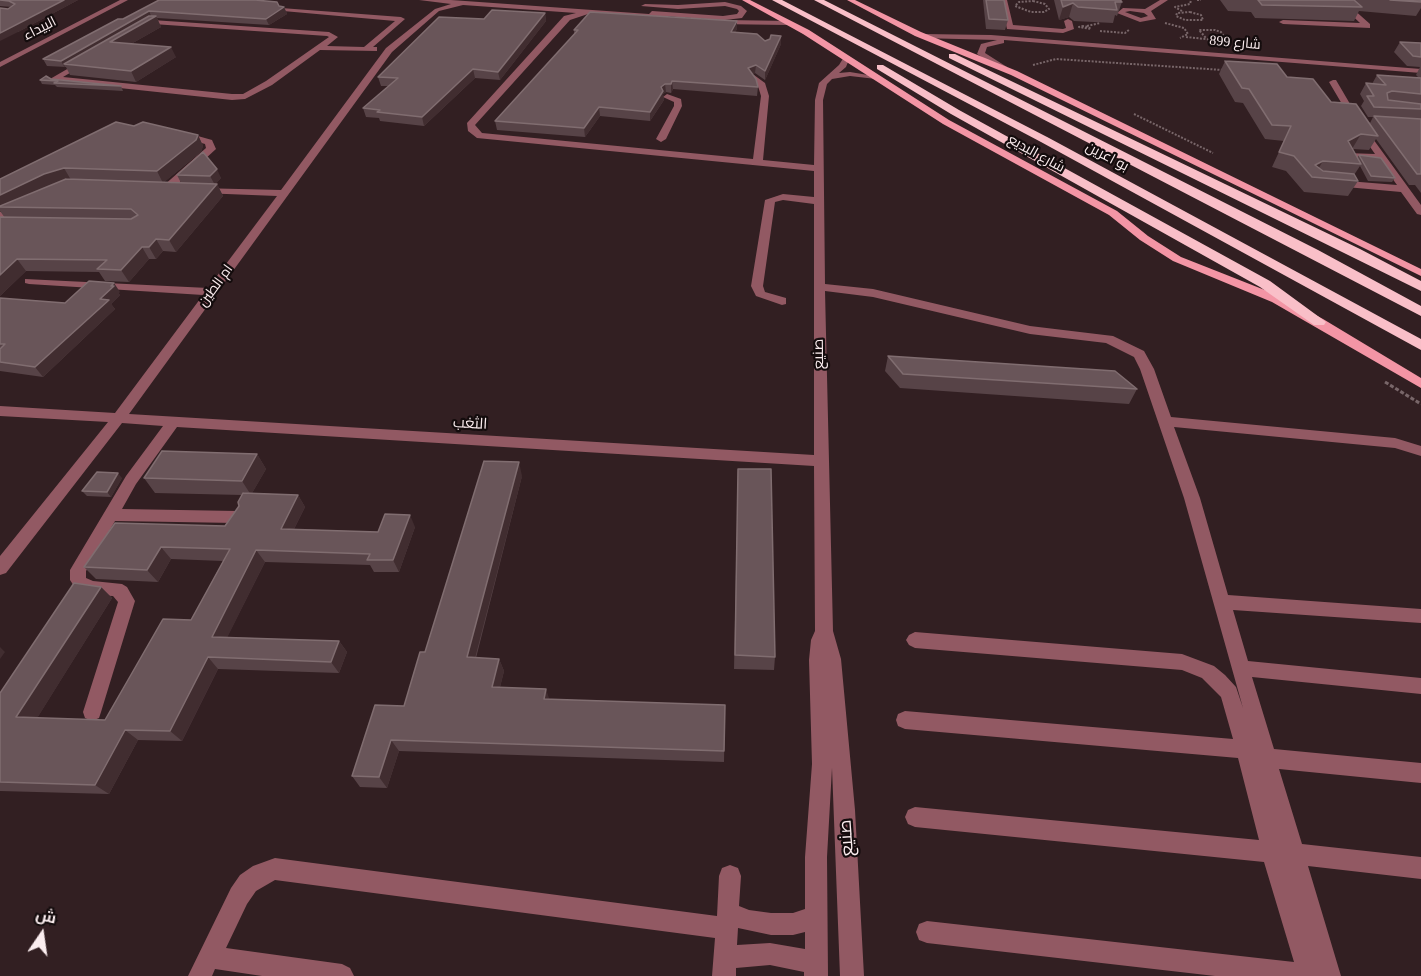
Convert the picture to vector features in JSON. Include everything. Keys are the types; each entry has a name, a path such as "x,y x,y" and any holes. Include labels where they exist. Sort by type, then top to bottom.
{"highway":[{"name":"بو اعرين","path":"776,0 1045,140 1421,345"},
{"name":"بو اعرين","path":"818,0 1312,253 1421,312"},
{"path":"836,10 882,26 999,77 1334,241 1421,287"},
{"path":"815,21 833,38 945,106 1265,284 1319,322"}],"main road":[{"name":"شارع البديع","path":"745,0 806,32 946,122 1113,213 1144,238 1177,259 1243,284 1319,322"},
{"path":"850,0 923,36 1004,69 1421,273"},
{"path":"1319,322 1421,384"}],"street":[{"name":"البيداء","path":"0,65 125,0"},
{"path":"422,0 553,8 589,7 632,7 678,7 725,4 739,7 743,11 740,15 727,18 632,7"},
{"path":"427,0 435,5 437,10"},
{"path":"541,0 568,2"},
{"path":"632,7 696,0"},
{"path":"1004,0 1010,27 1063,31 1070,28 1068,21"},
{"path":"1146,11 1165,0"},
{"path":"1283,22 1367,26 1339,0"},
{"name":"ام الطين","path":"0,568 117,420 389,50 437,10 463,3"},
{"path":"599,3 567,18 470,125 473,131 480,136 818,168"},
{"path":"632,7 756,26 787,23"},
{"path":"553,8 567,18"},
{"path":"283,9 401,19 366,49"},
{"path":"320,48 334,35 152,22 54,79 232,97 245,96 262,88 320,48 389,50"},
{"name":"شارع 899","path":"923,36 969,36 1046,41 1421,71"},
{"name":"شارع 899","path":"1004,69 981,54 984,46 998,41 1046,41"},
{"path":"8,51 24,52"},
{"name":"صنيع","path":"815,969 814,918 822,764 818,660 824,631 820,461 819,100 820,88 847,59"},
{"path":"827,79 850,74 876,77"},
{"path":"754,77 762,85 765,96 760,151 756,163"},
{"path":"1333,82 1356,120 1421,212"},
{"path":"656,153 678,106 678,101 667,97"},
{"path":"1356,120 1367,121"},
{"path":"170,131 209,142 211,149 177,189"},
{"path":"1363,185 1347,156 1352,154 1382,157"},
{"path":"1324,182 1404,189"},
{"path":"155,188 285,193"},
{"path":"782,301 760,294 757,286 770,200 783,197 818,201"},
{"path":"0,216 32,201"},
{"path":"28,281 212,292"},
{"path":"819,287 873,293 1030,330 1097,337 1118,342 1139,354 1144,361 1191,498 1294,854 1317,976"},
{"name":"الثغب","path":"0,411 117,420 820,461"},
{"path":"1165,421 1395,444 1421,451"},
{"path":"92,712 127,601 116,589 92,588 82,584 77,575 131,480 172,423"},
{"path":"110,515 237,517"},
{"path":"1221,602 1421,616"},
{"name":"صنيع","path":"824,631 832,659 844,799 852,976"},
{"path":"915,640 1182,662 1196,666 1219,681 1229,693 1272,852 1317,976"},
{"path":"1240,668 1421,686"},
{"path":"905,720 1246,749"},
{"path":"1266,758 1421,773"},
{"path":"915,817 1272,852"},
{"path":"1294,854 1421,868"},
{"path":"342,976 204,967 238,896 255,878 275,869 771,924 793,924 814,918"},
{"path":"730,876 724,967 770,954 815,969"},
{"path":"927,932 1317,976"}],"path":[{"path":"1183,12 1175,7 1190,4 1191,0"},
{"path":"1044,12 1048,10 1048,6 1040,1 1019,2 1015,6 1024,11 1044,12 1050,15"},
{"path":"1183,12 1204,18 1192,21 1180,18 1176,16 1177,13 1183,12"},
{"path":"1176,20 1180,18"},
{"path":"1167,23 1171,21"},
{"path":"1086,26 1100,23"},
{"path":"1186,37 1206,38 1225,38 1221,32 1215,30 1199,30 1206,38"},
{"path":"1033,65 1056,59 1224,70"}],"building":[{"path":"0,0 64,0 0,33 0,8 8,9 15,4"},
{"path":"159,0 255,0 277,2 279,6 284,7 266,19 149,11 61,61 43,59 118,19 123,19"},
{"path":"986,0 1004,0 1008,20 989,19"},
{"path":"1061,0 1120,0 1122,2 1115,2 1117,10 1078,7 1073,3 1063,7"},
{"path":"1258,0 1354,0 1362,7 1262,5"},
{"path":"1390,0 1421,0 1421,2"},
{"path":"492,10 545,13 498,72 473,69 422,117 377,112 380,110 363,108 398,78 378,77 439,17 484,19"},
{"path":"590,12 737,21 731,32 757,34 765,41 770,39 771,35 781,36 765,71 756,65 748,68 756,79 758,87 672,81 671,84 661,87 663,91 650,112 599,107 584,128 495,121 578,30 574,30"},
{"path":"149,16 156,16 110,42 171,47 131,71 64,64"},
{"path":"1400,42 1421,43 1421,57 1413,56"},
{"path":"1225,61 1277,64 1287,77 1313,79 1331,102 1356,104 1378,136 1361,134 1348,141 1361,164 1323,161 1315,165 1323,171 1354,174 1358,181 1312,177 1294,156 1279,152 1291,126 1272,125 1249,89 1242,88"},
{"path":"1377,75 1421,78 1421,94 1392,91 1387,93 1388,100 1421,104 1421,109 1374,107 1367,96 1374,96 1366,83 1386,85"},
{"path":"46,76 51,79 121,86 54,83 58,81 40,80"},
{"path":"1374,116 1421,119 1421,174 1417,174"},
{"path":"116,122 134,126 143,122 198,135 196,140 157,171 64,168 44,174 0,195 0,179"},
{"path":"203,152 217,169 210,176 177,175"},
{"path":"1359,155 1381,158 1395,178 1371,176"},
{"path":"66,179 217,184 169,240 156,239 149,247 142,247 121,270 97,269 107,260 17,259 0,275 0,217 131,219 138,215 131,209 0,207"},
{"path":"89,281 114,283 111,286 114,286 100,299 109,300 35,367 0,362 0,349 5,344 0,344 0,298 65,303"},
{"path":"888,356 1115,371 1137,389 903,374"},
{"path":"162,451 257,454 242,481 144,478"},
{"path":"484,461 519,462 467,657 499,659 492,687 546,689 544,699 725,705 724,751 391,740 379,777 352,776 375,705 404,706 420,652 425,652"},
{"path":"738,469 771,469 775,657 735,655"},
{"path":"97,472 118,473 107,492 82,491"},
{"path":"243,493 298,495 281,529 378,532 385,514 410,515 393,560 367,560 370,554 256,550 212,637 339,641 331,662 208,657 170,731 125,730 95,785 0,782 0,693 74,583 101,587 16,717 105,720 163,619 191,620 230,549 161,547 147,570 84,567 115,523 225,526 239,506 238,502"}]}
